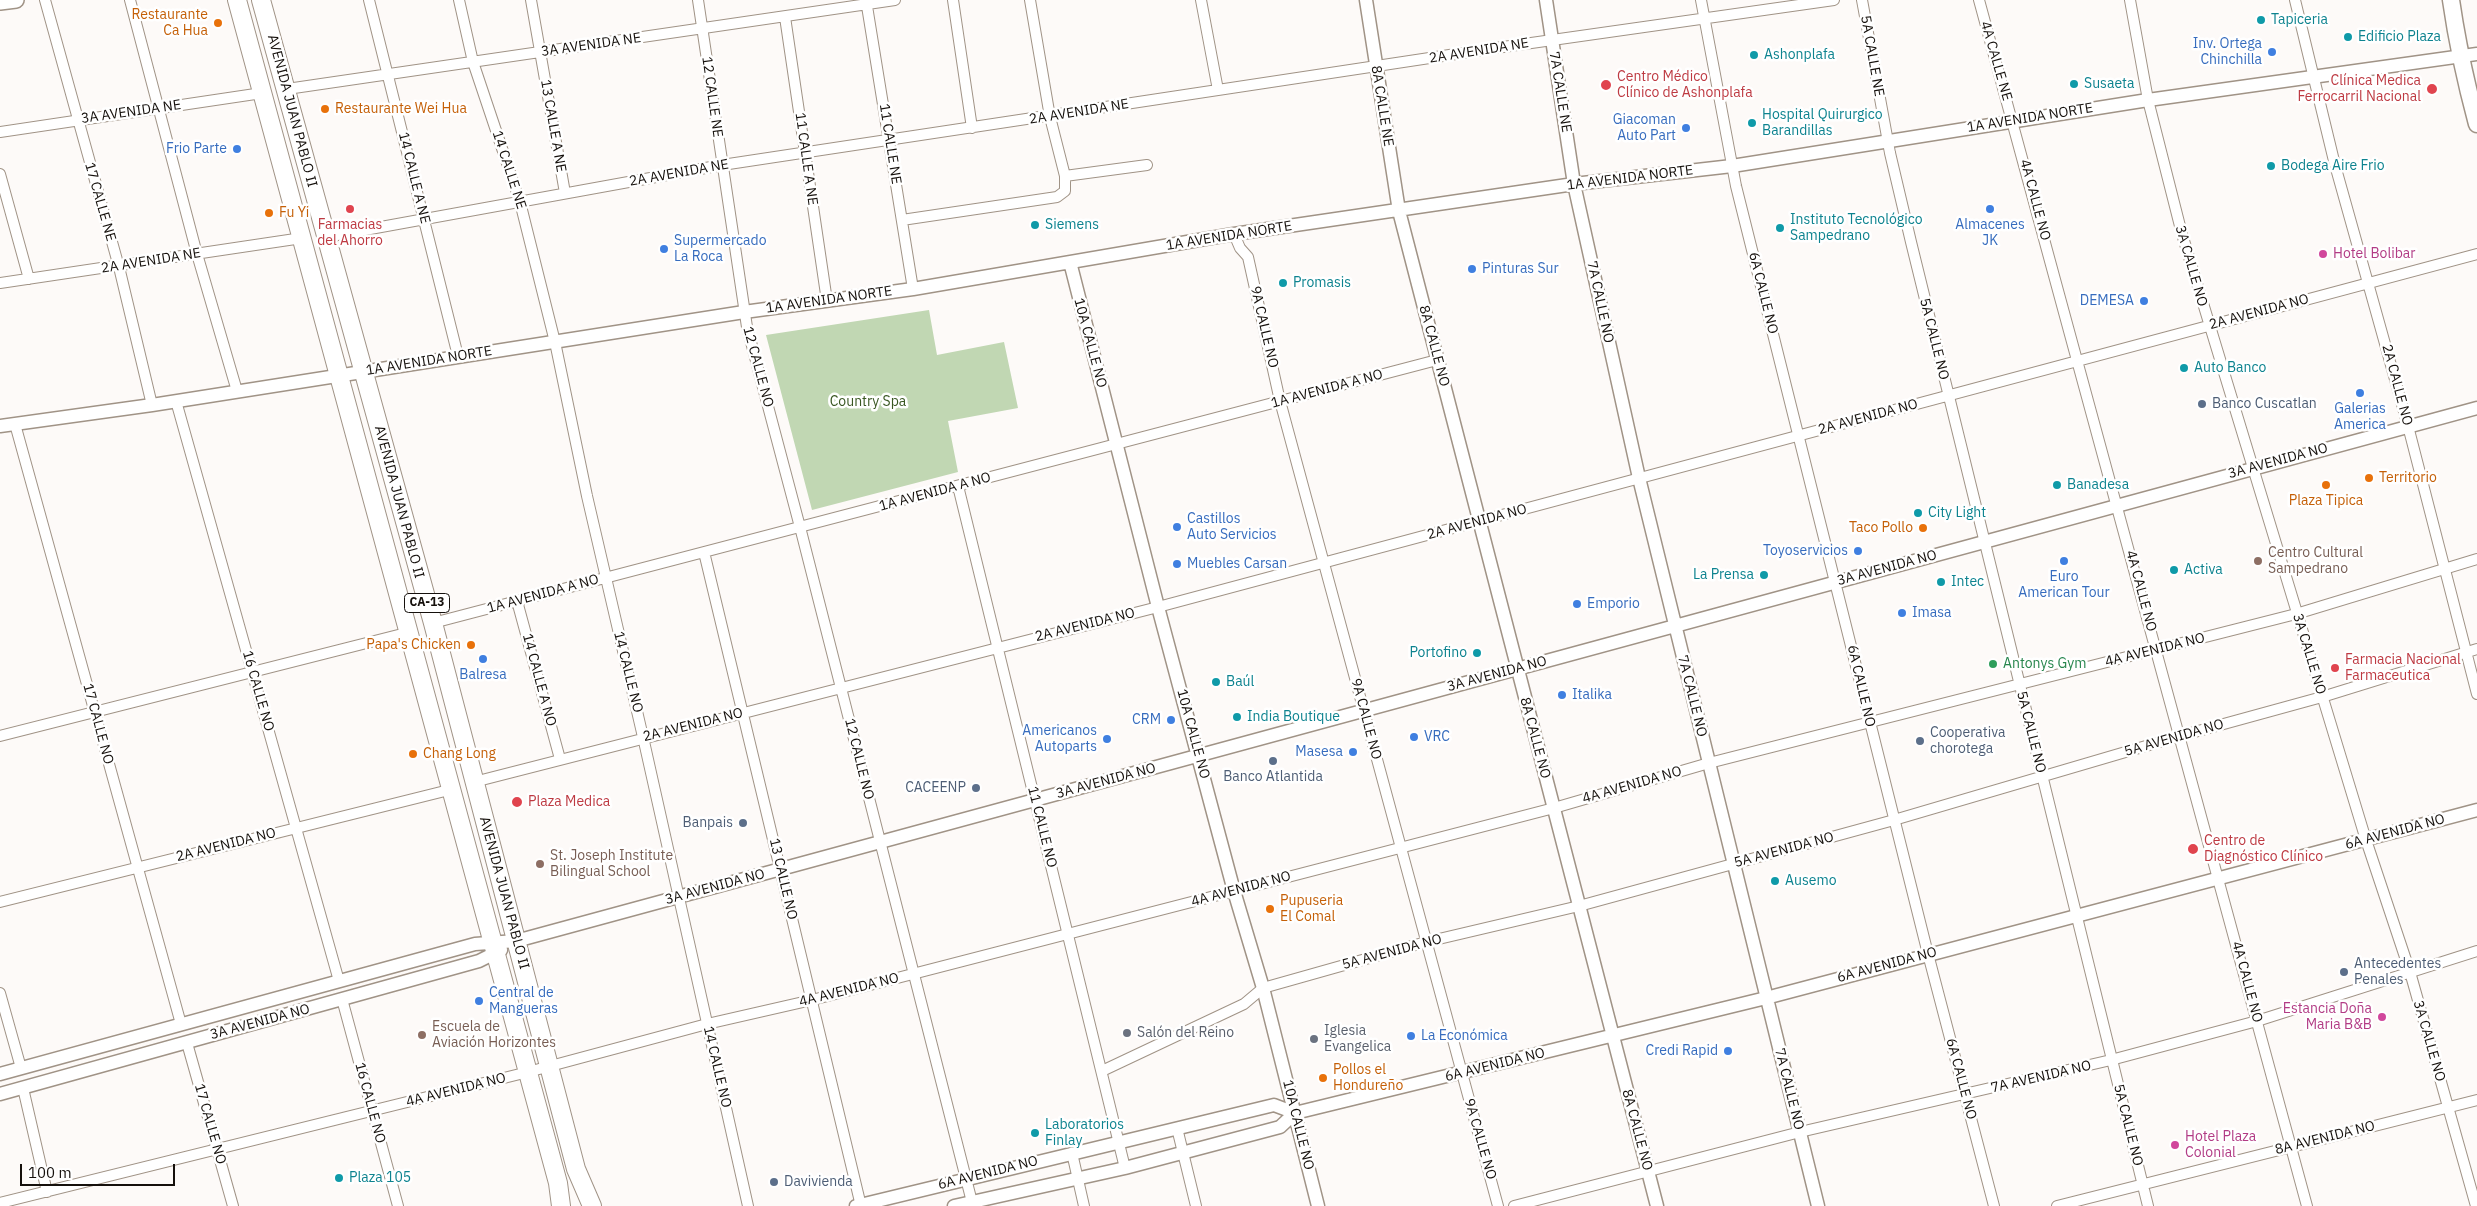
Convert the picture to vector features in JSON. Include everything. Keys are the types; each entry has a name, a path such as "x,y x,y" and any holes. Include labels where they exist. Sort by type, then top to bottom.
{"highway":[{"name":"AVENIDA JUAN PABLO II","path":"238,0 453,789 558,1183 561,1206"},
{"name":"AVENIDA JUAN PABLO II","path":"261,0 433,623 576,1169 592,1206"}],"main road":[{"path":"0,2 16,0"},
{"path":"2451,0 2460,57 2465,70 2477,124"}],"street":[{"name":"17 CALLE NE","path":"45,0 119,267 152,405"},
{"path":"130,0 237,391"},
{"name":"14 CALLE A NE","path":"368,0 458,356"},
{"name":"14 CALLE NE","path":"459,0 474,62 520,202 555,342"},
{"name":"13 CALLE A NE","path":"531,0 565,193"},
{"name":"12 CALLE NE","path":"698,0 744,312"},
{"name":"3A AVENIDA NE","path":"287,89 785,17 866,2 895,0"},
{"path":"953,0 972,128"},
{"path":"902,220 1057,197 1065,191 1065,176 1050,117 1030,0"},
{"path":"1202,0 1218,90"},
{"name":"8A CALLE NE","path":"1366,0 1399,211"},
{"name":"7A CALLE NE","path":"1546,0 1574,184"},
{"name":"6A CALLE NO","path":"1701,0 1703,20 1732,166 1798,436 1837,582 1894,820 1994,1206"},
{"name":"2A AVENIDA NE","path":"326,237 722,165 1050,117 1376,65 1435,59 1552,40 1834,0"},
{"name":"5A CALLE NE","path":"1862,0 1888,141"},
{"name":"4A CALLE NE","path":"1979,0 2013,121"},
{"name":"3A CALLE NO","path":"2130,0 2148,100 2177,217 2208,326 2366,840 2410,972 2476,1206"},
{"name":"2A CALLE NO","path":"2295,0 2335,165 2408,426 2477,694"},
{"name":"11 CALLE NE","path":"866,2 913,289"},
{"name":"11 CALLE A NE","path":"785,17 827,301"},
{"name":"1A AVENIDA NORTE","path":"0,426 152,405 744,312 913,289 1234,234 1574,184 1732,166 2148,100 2477,54"},
{"name":"3A AVENIDA NE","path":"0,132 262,93"},
{"name":"4A CALLE NO","path":"2013,121 2307,1206"},
{"name":"5A CALLE NO","path":"1888,141 1948,396 2148,1206"},
{"path":"1065,176 1147,165"},
{"path":"0,174 29,279"},
{"name":"7A CALLE NO","path":"1574,184 1639,478 1818,1206"},
{"name":"8A CALLE NO","path":"1399,211 1657,1206"},
{"name":"9A CALLE NO","path":"1234,234 1240,248 1248,257 1280,402 1498,1206"},
{"name":"2A AVENIDA NE","path":"0,284 302,238"},
{"name":"2A AVENIDA NO","path":"474,782 643,737 1158,607 2477,254"},
{"name":"10A CALLE NO","path":"1070,262 1158,607 1234,891 1263,988 1318,1206"},
{"name":"12 CALLE NO","path":"744,312 748,334 800,527 973,1204"},
{"name":"14 CALLE NO","path":"555,342 605,578 643,737 748,1206"},
{"name":"1A AVENIDA A NO","path":"433,623 1437,360"},
{"name":"16 CALLE NO","path":"176,401 339,981"},
{"name":"3A AVENIDA NO","path":"0,1094 479,961 495,948 516,941 2477,408"},
{"name":"17 CALLE NO","path":"15,424 181,1024"},
{"name":"11 CALLE NO","path":"958,486 1125,1168"},
{"name":"13 CALLE NO","path":"704,552 812,1000 859,1206"},
{"name":"4A AVENIDA NO","path":"0,1203 528,1072 707,1024 812,1000 1554,808 1709,764 2296,614 2477,559"},
{"name":"14 CALLE A NO","path":"517,601 560,759"},
{"path":"0,736 410,632"},
{"name":"5A AVENIDA NO","path":"1102,1071 1244,1004 1263,988 1426,942 1579,906 1894,820 2180,736 2322,697 2477,649"},
{"name":"2A AVENIDA NO","path":"0,902 453,789"},
{"name":"6A AVENIDA NO","path":"859,1206 1119,1141 1274,1105 1295,1112 1613,1036 1766,998 2477,810"},
{"name":"3A AVENIDA NO","path":"0,1074 475,944 495,948"},
{"name":"7A AVENIDA NO","path":"1514,1206 1800,1132 2111,1060 2257,1021 2477,951"},
{"path":"0,993 21,1068"},
{"name":"16 CALLE NO","path":"342,1000 398,1206"},
{"name":"17 CALLE NO","path":"186,1042 233,1206"},
{"path":"24,1088 47,1192"},
{"name":"8A AVENIDA NO","path":"2056,1206 2477,1100"},
{"name":"6A AVENIDA NO","path":"954,1206 973,1204 1125,1168 1280,1127 1295,1112"},
{"path":"1177,1128 1196,1206"},
{"path":"1072,1153 1084,1206"}],"green space":[{"name":"Country Spa","path":"929,310 937,355 1004,342 1018,408 948,421 958,472 812,510 766,335"}],"place":[{"name":"Tapiceria","path":"2261,20"},
{"name":"Restaurante Ca Hua","path":"218,23"},
{"name":"Edificio Plaza","path":"2348,37"},
{"name":"Inv. Ortega Chinchilla","path":"2272,52"},
{"name":"Ashonplafa","path":"1754,55"},
{"name":"Susaeta","path":"2074,84"},
{"name":"Centro Médico Clínico de Ashonplafa","path":"1606,85"},
{"name":"Clínica Medica Ferrocarril Nacional","path":"2432,89"},
{"name":"Restaurante Wei Hua","path":"325,109"},
{"name":"Hospital Quirurgico Barandillas","path":"1752,123"},
{"name":"Giacoman Auto Part","path":"1686,128"},
{"name":"Frio Parte","path":"237,149"},
{"name":"Bodega Aire Frio","path":"2271,166"},
{"name":"Farmacias del Ahorro","path":"350,209"},
{"name":"Almacenes JK","path":"1990,209"},
{"name":"Fu Yi","path":"269,213"},
{"name":"Siemens","path":"1035,225"},
{"name":"Instituto Tecnológico Sampedrano","path":"1780,228"},
{"name":"Supermercado La Roca","path":"664,249"},
{"name":"Hotel Bolibar","path":"2323,254"},
{"name":"Pinturas Sur","path":"1472,269"},
{"name":"Promasis","path":"1283,283"},
{"name":"DEMESA","path":"2144,301"},
{"name":"Auto Banco","path":"2184,368"},
{"name":"Galerias America","path":"2360,393"},
{"name":"Banco Cuscatlan","path":"2202,404"},
{"name":"Territorio","path":"2369,478"},
{"name":"Banadesa","path":"2057,485"},
{"name":"Plaza Tipica","path":"2326,485"},
{"name":"City Light","path":"1918,513"},
{"name":"Castillos Auto Servicios","path":"1177,527"},
{"name":"Taco Pollo","path":"1923,528"},
{"name":"Toyoservicios","path":"1858,551"},
{"name":"Euro American Tour","path":"2064,561"},
{"name":"Centro Cultural Sampedrano","path":"2258,561"},
{"name":"Muebles Carsan","path":"1177,564"},
{"name":"Activa","path":"2174,570"},
{"name":"La Prensa","path":"1764,575"},
{"name":"Intec","path":"1941,582"},
{"name":"Emporio","path":"1577,604"},
{"name":"Imasa","path":"1902,613"},
{"name":"Papa's Chicken","path":"471,645"},
{"name":"Portofino","path":"1477,653"},
{"name":"Balresa","path":"483,659"},
{"name":"Antonys Gym","path":"1993,664"},
{"name":"Farmacia Nacional Farmaceutica","path":"2335,668"},
{"name":"Baúl","path":"1216,682"},
{"name":"Italika","path":"1562,695"},
{"name":"India Boutique","path":"1237,717"},
{"name":"CRM","path":"1171,720"},
{"name":"VRC","path":"1414,737"},
{"name":"Americanos Autoparts","path":"1107,739"},
{"name":"Cooperativa chorotega","path":"1920,741"},
{"name":"Masesa","path":"1353,752"},
{"name":"Chang Long","path":"413,754"},
{"name":"Banco Atlantida","path":"1273,761"},
{"name":"CACEENP","path":"976,788"},
{"name":"Plaza Medica","path":"517,802"},
{"name":"Banpais","path":"743,823"},
{"name":"Centro de Diagnóstico Clínico","path":"2193,849"},
{"name":"St. Joseph Institute Bilingual School","path":"540,864"},
{"name":"Ausemo","path":"1775,881"},
{"name":"Pupuseria El Comal","path":"1270,909"},
{"name":"Antecedentes Penales","path":"2344,972"},
{"name":"Central de Mangueras","path":"479,1001"},
{"name":"Estancia Doña Maria B&B","path":"2382,1017"},
{"name":"Salón del Reino","path":"1127,1033"},
{"name":"Escuela de Aviación Horizontes","path":"422,1035"},
{"name":"La Económica","path":"1411,1036"},
{"name":"Iglesia Evangelica","path":"1314,1039"},
{"name":"Credi Rapid","path":"1728,1051"},
{"name":"Pollos el Hondureño","path":"1323,1078"},
{"name":"Laboratorios Finlay","path":"1035,1133"},
{"name":"Hotel Plaza Colonial","path":"2175,1145"},
{"name":"Plaza 105","path":"339,1178"},
{"name":"Davivienda","path":"774,1182"}]}
